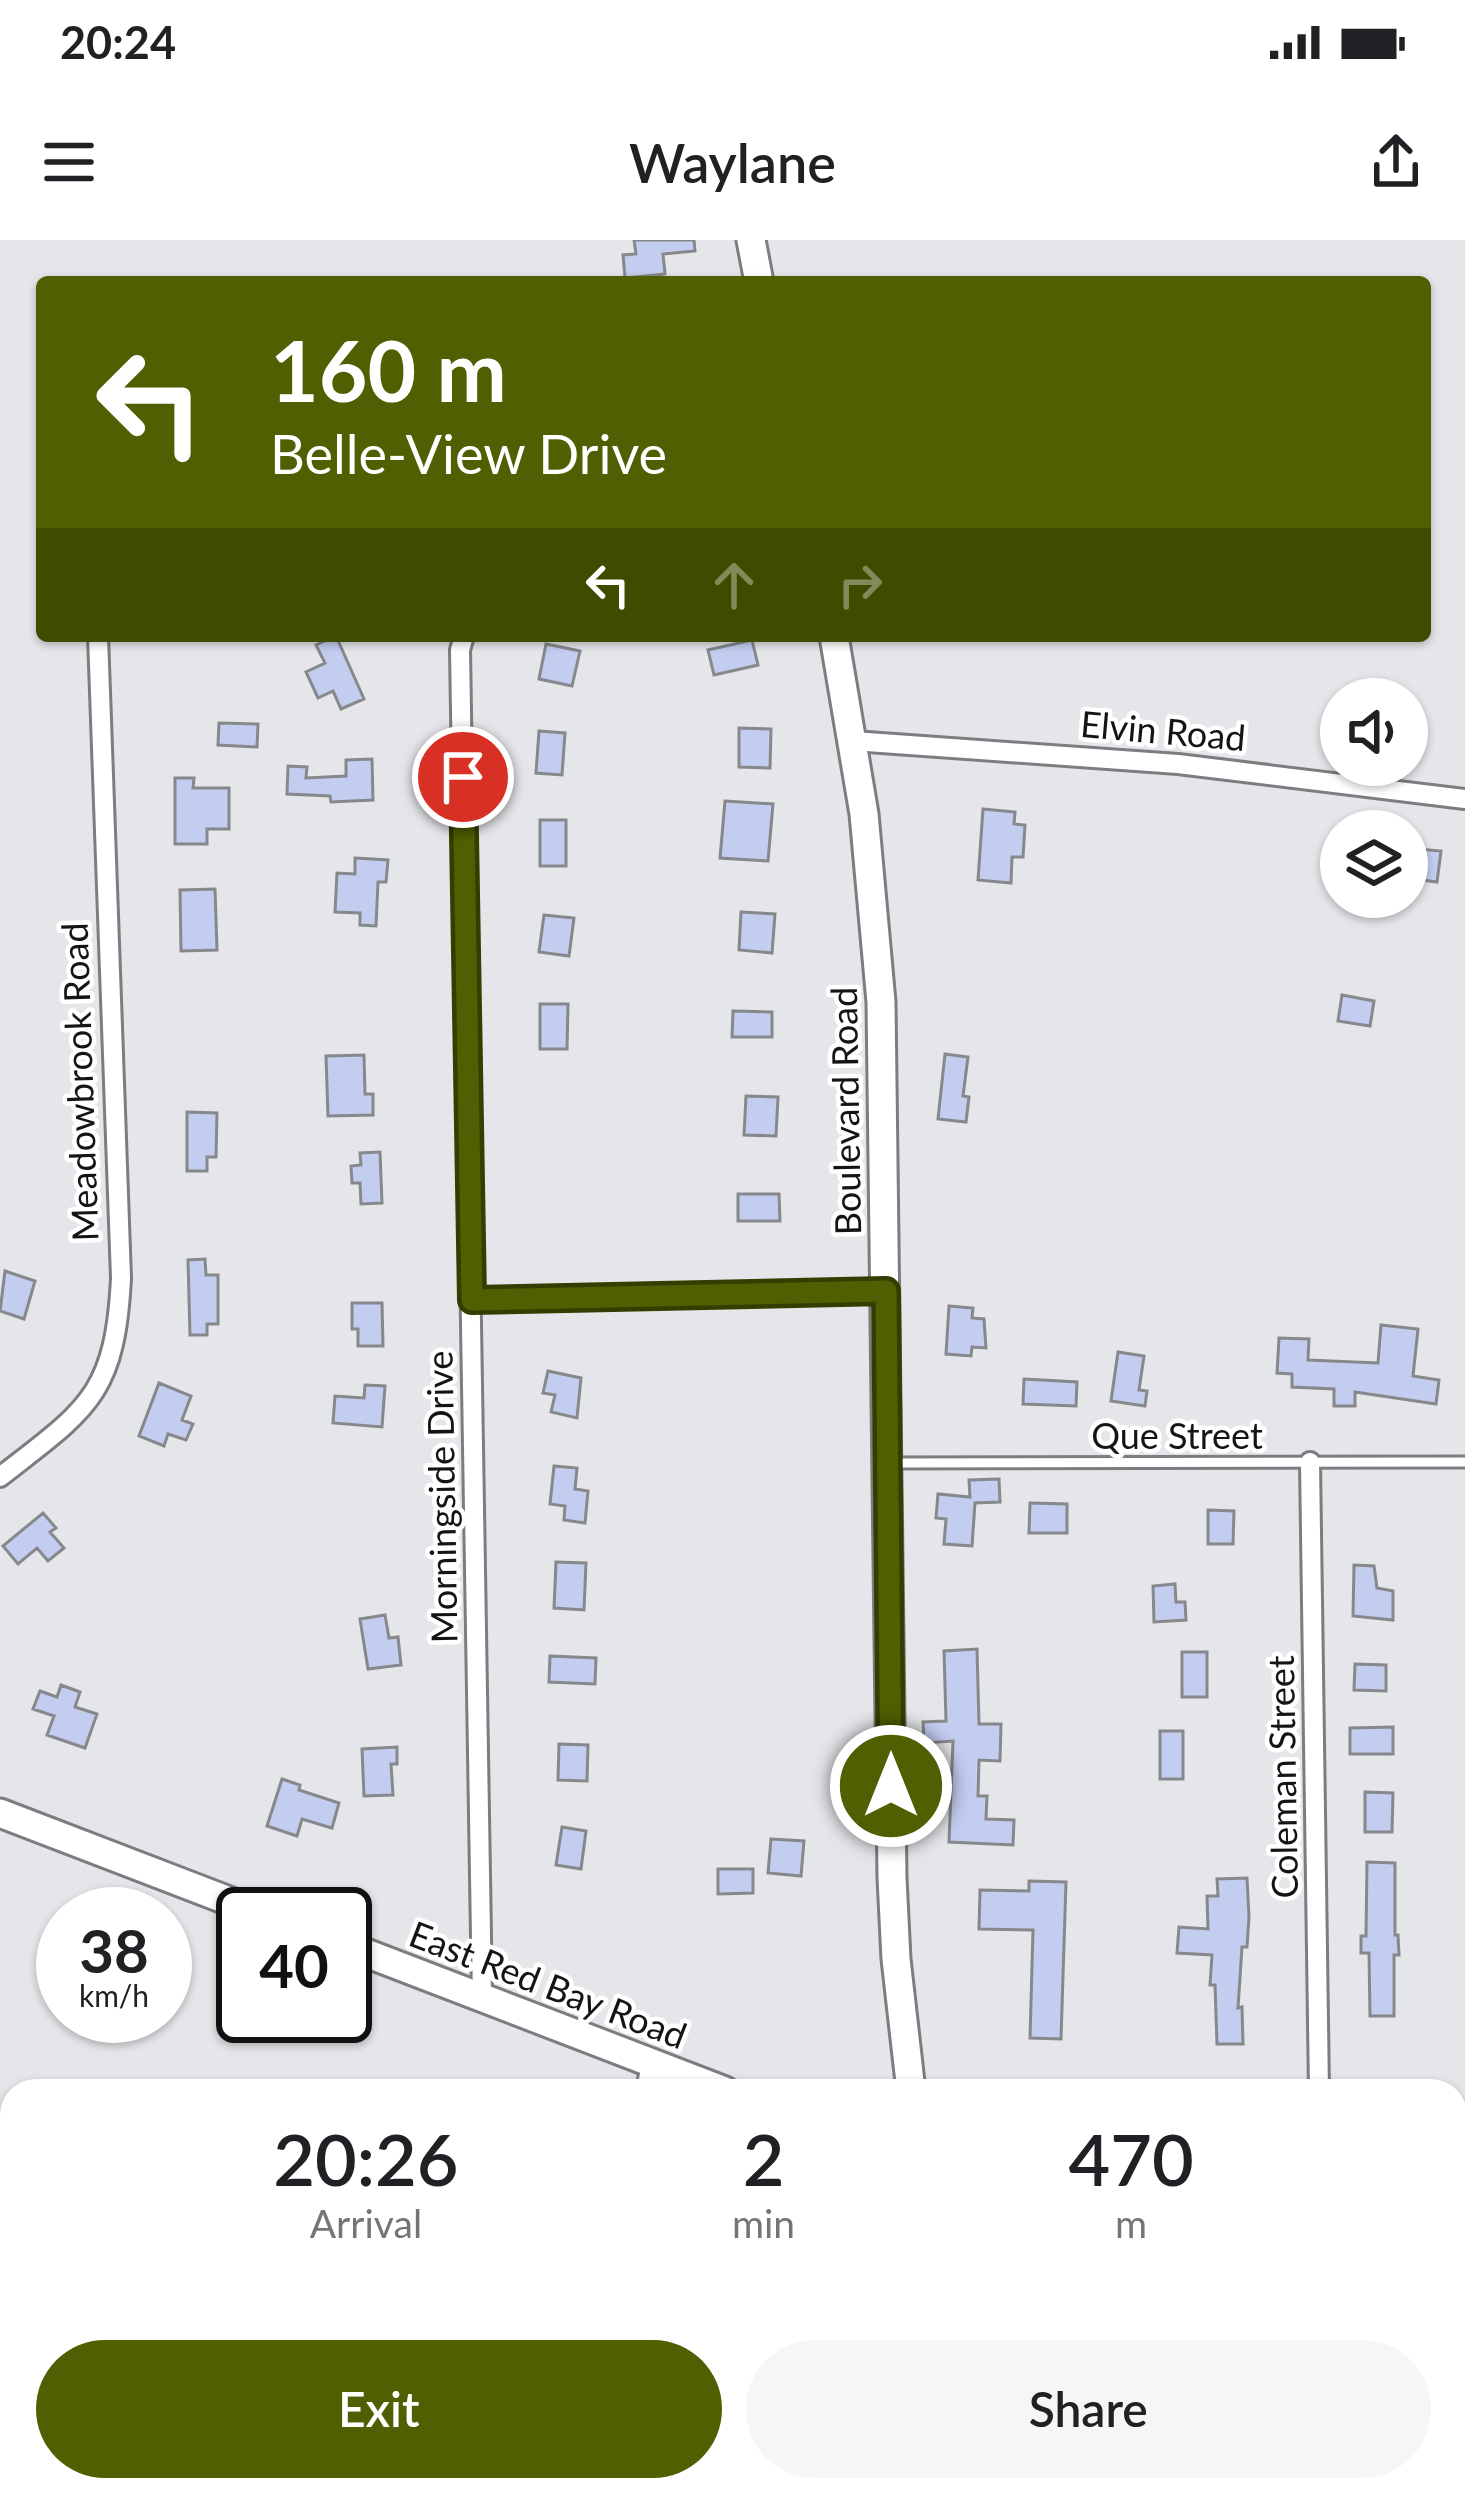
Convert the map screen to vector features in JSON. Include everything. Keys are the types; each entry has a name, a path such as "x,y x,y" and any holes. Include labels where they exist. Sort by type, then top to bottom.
{"street":[{"path":"751,240 758,276"},
{"name":"Meadowbrook Road","path":"0,1477 68,1425 94,1393 111,1358 118,1327 121,1278 98,642"},
{"name":"Morningside Drive","path":"462,642 482,1998"},
{"name":"Boulevard Road","path":"835,642 853,741 881,1002 892,1878 910,2079"},
{"name":"Elvin Road","path":"853,741 1178,764 1465,799"},
{"path":"472,1300 886,1291"},
{"name":"Coleman Street","path":"1310,1462 1319,2079"},
{"path":"0,1813 216,1896"},
{"name":"East Red Bay Road","path":"372,1955 694,2079"},
{"path":"648,2079 651,2062"}],"lane":[{"name":"Que Street","path":"889,1463 1465,1462"}],"building":[{"path":"634,240 694,240 695,251 663,254 665,274 625,276 623,255 636,254"},
{"path":"339,642 364,699 341,709 333,691 318,698 306,672 325,663 316,645"},
{"path":"752,642 758,665 714,675 708,650"},
{"path":"546,644 580,651 572,686 539,679"},
{"path":"219,723 258,724 257,747 218,745"},
{"path":"739,728 771,729 770,768 739,767"},
{"path":"539,731 565,733 562,775 536,773"},
{"path":"372,759 373,800 331,802 330,796 287,794 288,766 307,767 306,778 346,776 346,760"},
{"path":"175,778 194,778 193,788 229,788 229,829 207,829 207,844 175,844"},
{"path":"725,801 773,804 768,861 720,858"},
{"path":"983,809 1015,812 1014,824 1025,825 1023,857 1012,857 1011,883 978,880"},
{"path":"540,820 566,820 566,866 540,866"},
{"path":"1428,850 1441,851 1437,882 1428,881"},
{"path":"355,858 388,860 386,882 378,882 376,926 360,925 360,913 335,912 337,873 355,874"},
{"path":"215,889 217,950 181,951 180,890"},
{"path":"741,912 775,914 772,953 739,950"},
{"path":"544,915 574,918 569,956 539,952"},
{"path":"1342,995 1374,1001 1370,1026 1338,1021"},
{"path":"540,1004 568,1004 567,1049 540,1049"},
{"path":"733,1011 772,1012 772,1037 732,1037"},
{"path":"945,1054 968,1057 963,1096 969,1097 966,1122 938,1119"},
{"path":"364,1055 365,1094 373,1094 373,1115 328,1116 326,1056"},
{"path":"746,1096 778,1097 776,1136 744,1135"},
{"path":"187,1112 217,1113 216,1157 207,1157 207,1171 187,1171"},
{"path":"380,1152 382,1203 361,1204 360,1183 352,1183 351,1166 361,1165 360,1153"},
{"path":"738,1194 779,1194 780,1221 738,1221"},
{"path":"205,1259 206,1275 218,1275 218,1324 207,1324 207,1335 190,1335 188,1260"},
{"path":"5,1271 35,1281 24,1319 0,1311"},
{"path":"352,1303 382,1303 383,1346 358,1346"},
{"path":"949,1306 973,1308 972,1318 984,1319 986,1348 972,1347 971,1356 946,1354"},
{"path":"1381,1325 1418,1329 1413,1376 1439,1380 1436,1404 1355,1392 1355,1406 1334,1406 1334,1389 1292,1387 1292,1374 1277,1373 1279,1338 1309,1339 1308,1360 1378,1363"},
{"path":"1118,1352 1144,1356 1139,1390 1147,1391 1145,1406 1111,1401"},
{"path":"548,1371 581,1378 577,1418 551,1412 555,1395 543,1393"},
{"path":"1024,1379 1077,1382 1076,1406 1023,1404"},
{"path":"159,1383 191,1396 182,1420 193,1424 186,1440 168,1434 164,1446 139,1436"},
{"path":"365,1385 385,1386 382,1427 333,1423 335,1396 364,1398"},
{"path":"554,1466 577,1468 575,1489 588,1491 585,1523 564,1520 565,1506 550,1504"},
{"path":"999,1479 1000,1502 975,1503 972,1546 944,1544 946,1519 936,1518 938,1494 970,1497 969,1480"},
{"path":"1030,1503 1067,1504 1067,1533 1029,1533"},
{"path":"1208,1510 1234,1511 1233,1544 1208,1544"},
{"path":"43,1513 56,1528 50,1532 64,1548 48,1561 37,1548 18,1564 3,1546"},
{"path":"556,1562 586,1563 584,1610 554,1608"},
{"path":"1354,1565 1374,1566 1377,1588 1393,1591 1393,1620 1353,1616"},
{"path":"1175,1584 1176,1602 1185,1602 1186,1620 1154,1622 1153,1586"},
{"path":"385,1615 389,1638 398,1637 401,1665 368,1669 360,1619"},
{"path":"977,1649 979,1724 1001,1724 1000,1761 979,1760 978,1796 987,1796 986,1819 1014,1820 1013,1845 949,1842 953,1741 924,1743 923,1722 946,1721 944,1651"},
{"path":"1182,1652 1207,1652 1207,1697 1182,1697"},
{"path":"550,1656 596,1658 595,1684 549,1682"},
{"path":"1355,1664 1386,1665 1386,1691 1354,1690"},
{"path":"61,1685 80,1692 75,1707 97,1714 85,1748 47,1735 54,1716 33,1709 40,1691 57,1697"},
{"path":"1393,1727 1393,1754 1350,1754 1350,1728"},
{"path":"1160,1731 1183,1731 1183,1779 1160,1779"},
{"path":"559,1744 588,1745 587,1781 558,1780"},
{"path":"397,1747 397,1764 391,1764 393,1795 364,1796 362,1749"},
{"path":"282,1779 339,1803 332,1828 302,1819 297,1836 267,1826"},
{"path":"1365,1792 1393,1793 1392,1832 1365,1832"},
{"path":"562,1827 586,1831 581,1869 556,1865"},
{"path":"771,1839 804,1841 801,1876 768,1873"},
{"path":"1367,1862 1395,1863 1399,1955 1394,1955 1394,2016 1370,2016 1369,1953 1361,1953 1361,1936 1366,1936"},
{"path":"718,1869 753,1869 753,1893 718,1894"},
{"path":"1247,1878 1247,1947 1242,1947 1238,2008 1242,2007 1243,2044 1217,2044 1215,1985 1210,1985 1212,1955 1177,1953 1179,1927 1208,1929 1207,1896 1218,1896 1217,1879"},
{"path":"1029,1881 1066,1882 1061,2039 1030,2038 1033,1930 979,1929 980,1890 1029,1891"}],"route":[{"path":"463,777 472,1300 886,1291 891,1786"}]}
